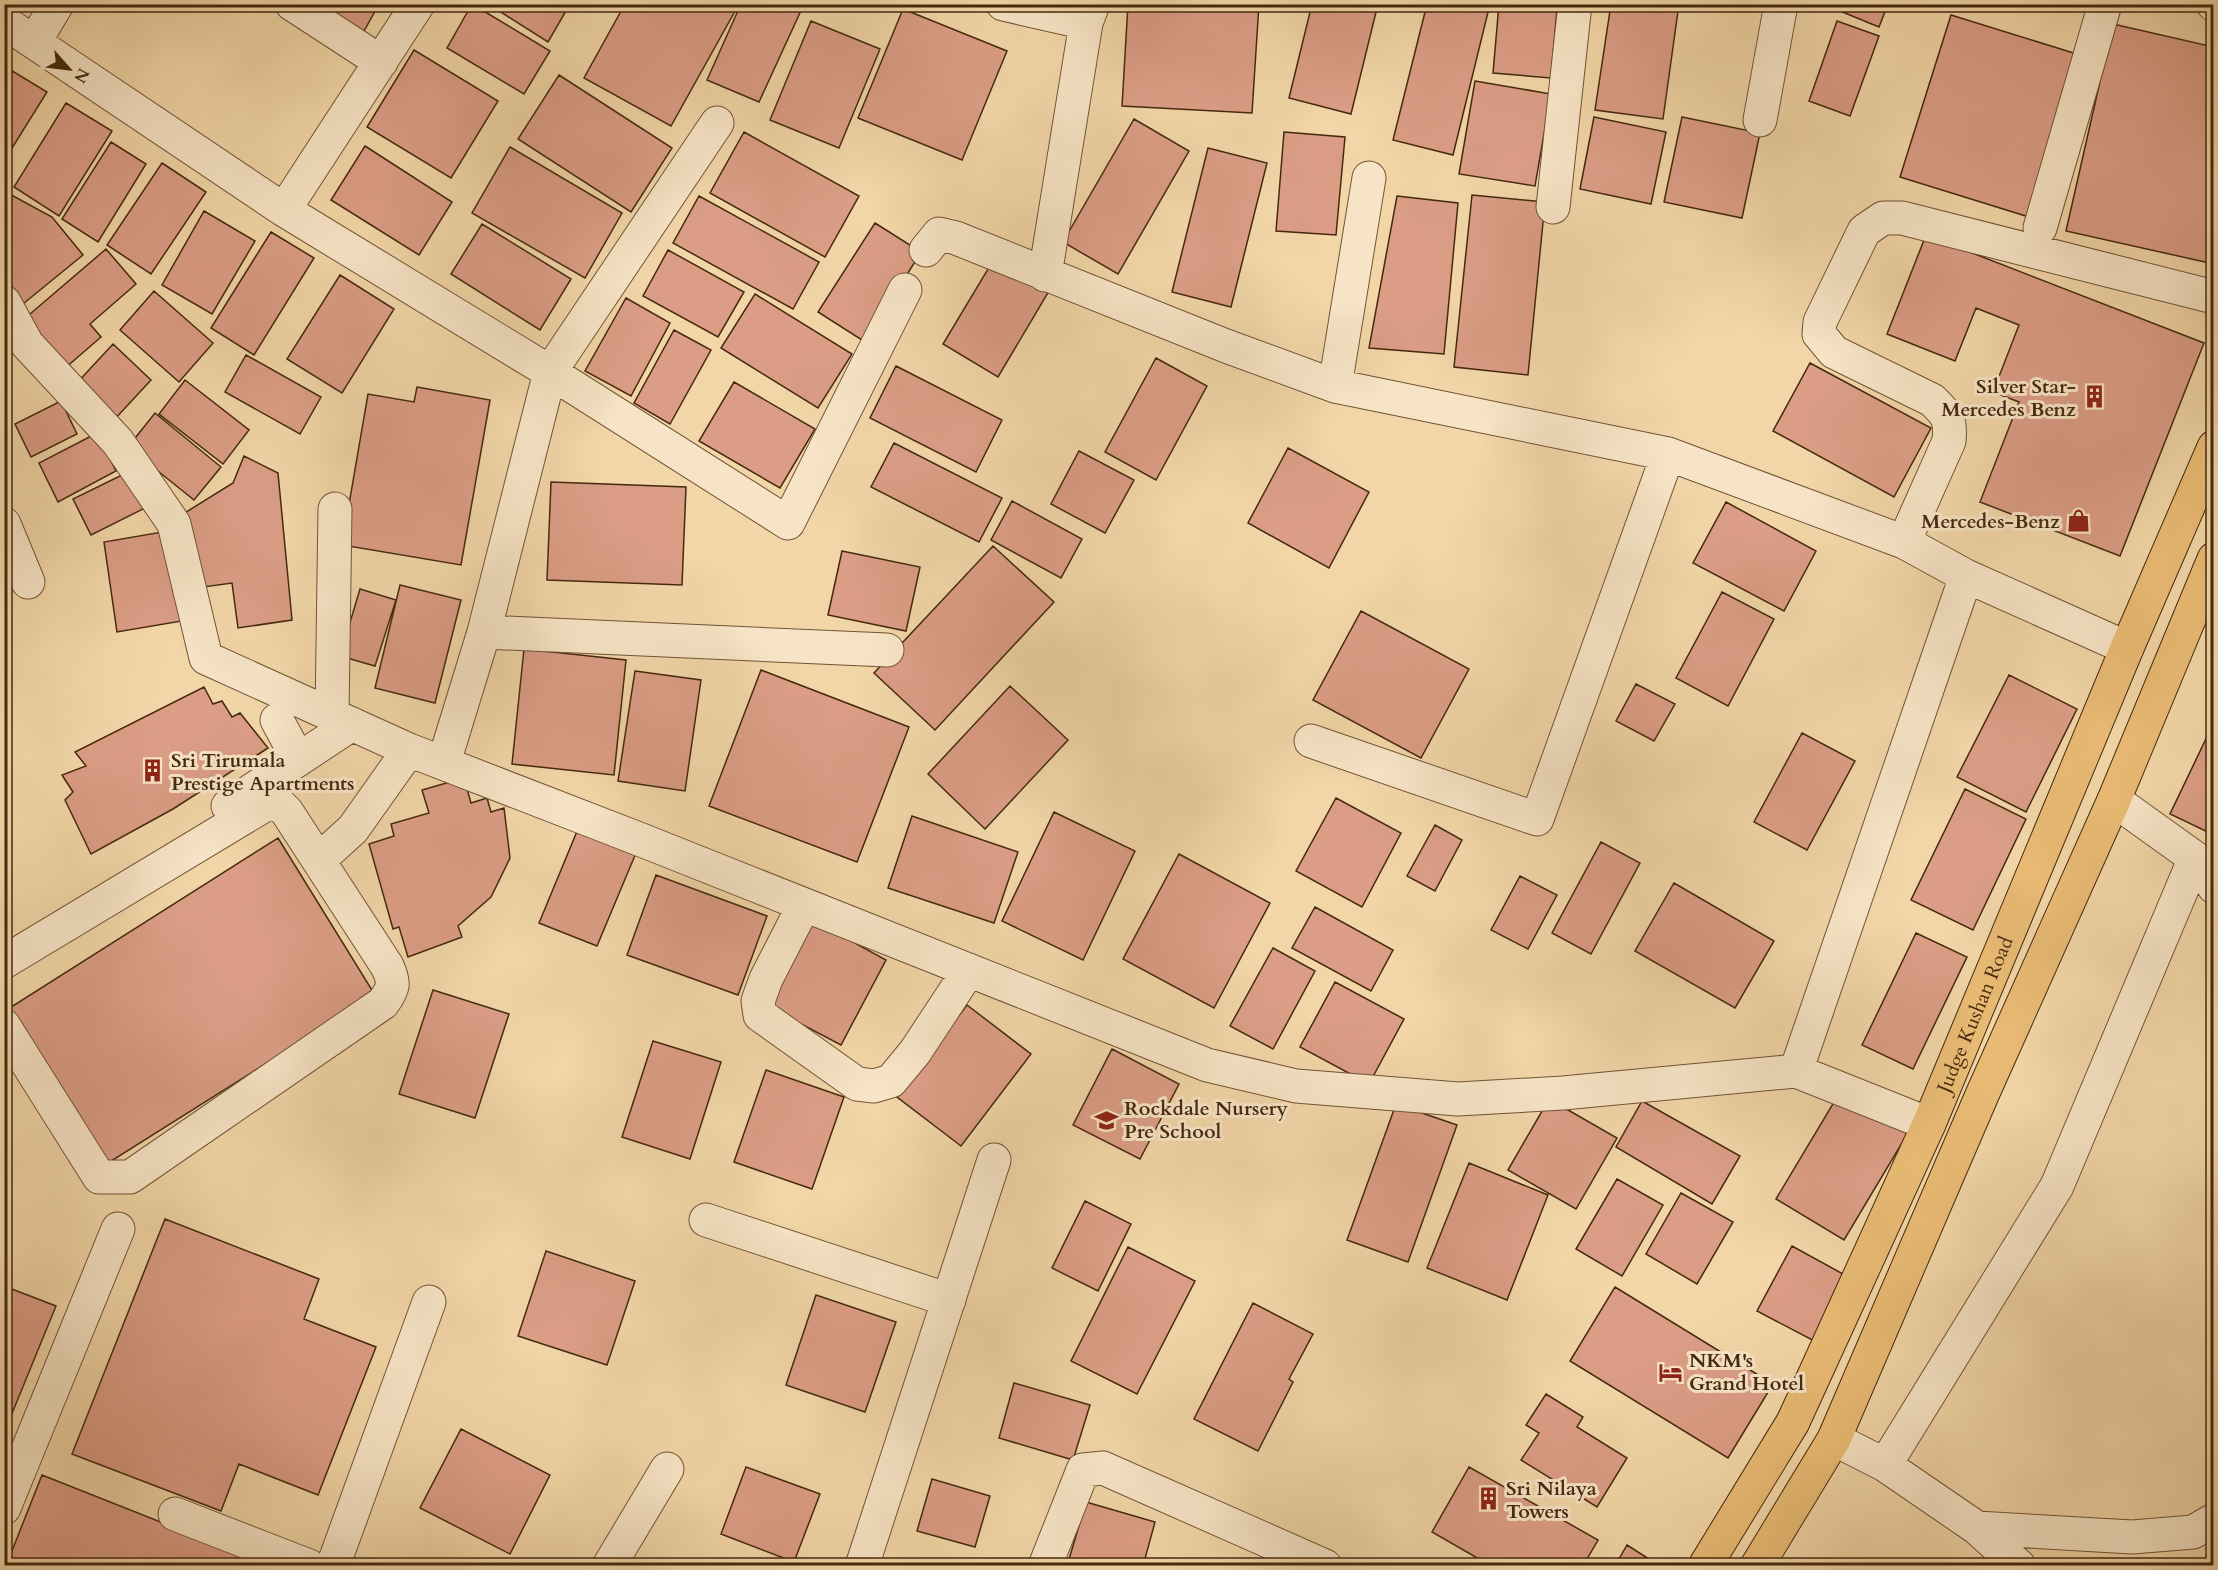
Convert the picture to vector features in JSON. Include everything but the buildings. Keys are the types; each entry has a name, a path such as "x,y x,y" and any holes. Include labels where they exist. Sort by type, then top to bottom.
{"main road":[{"name":"Judge Kushan Road","path":"1706,1566 1793,1422 1929,1124 2127,648 2214,447"},
{"name":"Judge Kushan Road","path":"1757,1566 1834,1439 1982,1095 2114,800 2214,559"}],"street":[{"path":"35,42 57,4"},
{"path":"292,4 381,62"},
{"path":"284,210 418,4"},
{"path":"1003,4 1089,14 1045,275"},
{"path":"1553,207 1575,4"},
{"path":"1760,120 1781,4"},
{"path":"2040,228 2105,4"},
{"path":"4,22 284,210 550,372 788,523 905,290"},
{"path":"444,762 484,632 550,372 717,123"},
{"path":"1335,386 1369,178"},
{"path":"1904,542 1949,441 1951,423 1944,411 1932,400 1834,352 1819,334 1820,322 1864,231 1883,218 1902,218 2214,297"},
{"path":"926,250 939,234 956,238 1045,275 1335,386 1668,454 1904,542 1966,576 2127,648"},
{"path":"4,302 27,344 118,442 174,524 206,658 409,750 1208,1065 1296,1086 1458,1099 1563,1093 1796,1071 1929,1124"},
{"path":"1311,741 1537,819 1668,454"},
{"path":"121,876 298,759 342,719 335,509"},
{"path":"4,524 28,582"},
{"path":"1796,1071 1966,576"},
{"path":"484,632 887,650"},
{"path":"277,720 298,759"},
{"path":"320,859 353,828 409,750"},
{"path":"2114,800 2195,858 2214,887"},
{"path":"4,962 268,803 280,805 287,812 320,859 387,966 393,980 390,993 383,1003 130,1177 99,1178 4,1026"},
{"path":"1885,1466 2057,1186 2195,858"},
{"path":"804,904 766,979 759,1001 760,1015 857,1084 874,1086 891,1081 915,1052 969,970"},
{"path":"862,1566 994,1160"},
{"path":"706,1220 949,1300"},
{"path":"4,1508 118,1229"},
{"path":"333,1566 429,1302"},
{"path":"1834,1439 1885,1466 1977,1528 2019,1566"},
{"path":"1046,1566 1083,1470 1103,1468 1270,1554 1325,1566"},
{"path":"609,1566 667,1469"},
{"path":"175,1514 309,1566"},
{"path":"1977,1528 2132,1537 2193,1532 2214,1520"}],"place":[{"name":"Silver Star- Mercedes Benz","path":"2094,397"},
{"name":"Mercedes-Benz","path":"2078,521"},
{"name":"Sri Tirumala Prestige Apartments","path":"153,771"},
{"name":"Rockdale Nursery Pre School","path":"1106,1120"},
{"name":"NKM's Grand Hotel","path":"1671,1372"},
{"name":"Sri Nilaya Towers","path":"1488,1499"}]}
